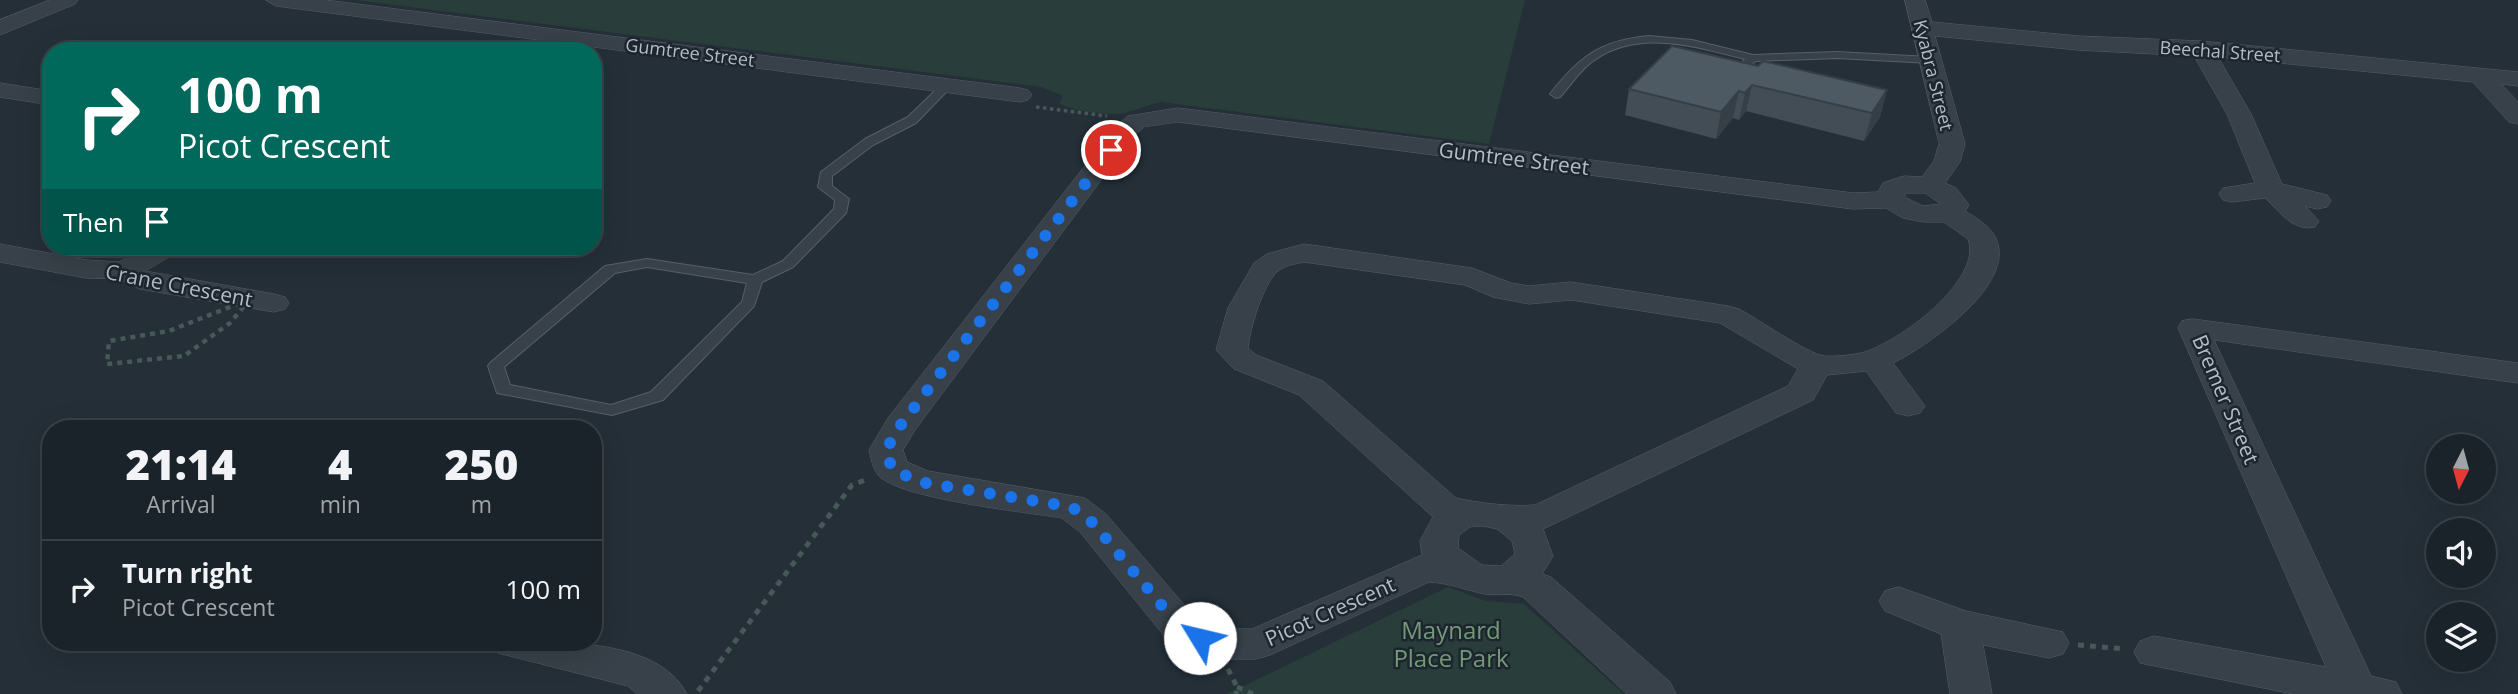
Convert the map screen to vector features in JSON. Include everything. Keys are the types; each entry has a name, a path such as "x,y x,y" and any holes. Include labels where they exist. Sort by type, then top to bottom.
{"street":[{"path":"0,27 68,0"},
{"name":"Gumtree Street","path":"276,0 947,85 1024,100"},
{"name":"Kyabra Street","path":"1915,0 1952,144 1947,162 1929,186"},
{"name":"Beechal Street","path":"1921,28 2078,43 2201,48 2518,79"},
{"path":"513,42 530,32"},
{"path":"2201,48 2239,114 2271,189"},
{"path":"2481,76 2518,117"},
{"path":"0,90 42,97"},
{"name":"Gumtree Street","path":"1137,121 1178,115 1853,201 1892,200"},
{"path":"892,469 886,450 900,426 1125,131 1137,121"},
{"path":"1816,366 1801,393 1480,579 1311,388 1245,362 1232,350 1232,334 1265,268 1280,259 1304,253 1472,277 1504,291 1530,295 1572,291 1728,315 1816,366 1874,359 1938,321 1969,291 1983,265 1986,247 1978,232 1948,212 1921,213 1892,200 1890,193 1897,186 1929,186 1954,200 1955,205 1948,212"},
{"path":"2232,194 2271,189 2311,211"},
{"name":"Crane Crescent","path":"0,253 86,269 124,271 140,280 262,301"},
{"path":"124,271 150,256"},
{"name":"Bremer Street","path":"2369,692 2193,328 2518,373"},
{"path":"1874,359 1908,406"},
{"name":"Picot Crescent","path":"892,469 920,482 1072,507 1093,523 1184,632 1215,643 1256,644 1446,538"},
{"path":"1446,538 1498,515 1526,551 1654,694"},
{"path":"1899,601 1960,625 2049,643"},
{"path":"1960,625 1971,694"},
{"path":"549,651 641,673 666,694"},
{"path":"2154,652 2369,692"}],"lane":[{"path":"1556,94 1588,60 1624,44 1649,39 1753,58 1837,55 1930,60"},
{"path":"1739,72 1753,58"},
{"path":"755,280 749,303 657,396 612,410 503,389 496,366 610,269 647,263 755,280 788,264 841,210 842,199 825,187 826,175 869,142 912,120 947,85"}],"path":[{"path":"1024,100 1137,121"},
{"path":"262,301 184,356 107,363 109,341 169,331 262,301"},
{"path":"696,694 852,485 892,469"},
{"path":"2049,643 2154,652"},
{"path":"1237,687 1253,694"}],"green space":[{"path":"355,0 1525,0 1489,144 1161,102 1124,113 1090,112 1064,106 1059,103 1063,96 1041,87"},
{"name":"Maynard Place Park","path":"1448,587 1486,601 1524,604 1624,694 1227,694"}],"building":[{"path":"1672,46 1758,66 1763,61 1887,90 1872,113 1752,85 1745,93 1739,91 1721,112 1629,89"}],"route":[{"path":"1111,150 900,426 886,450 892,469 920,482 1072,507 1093,523 1184,632 1200,638"}]}
